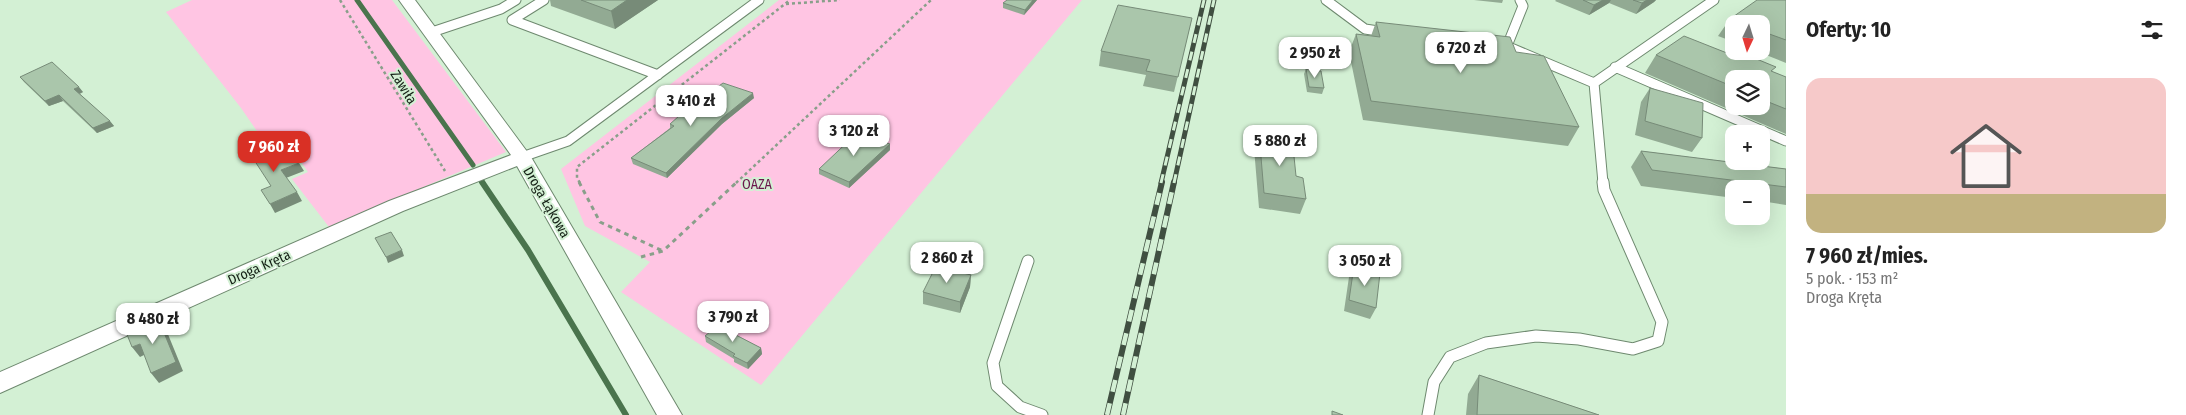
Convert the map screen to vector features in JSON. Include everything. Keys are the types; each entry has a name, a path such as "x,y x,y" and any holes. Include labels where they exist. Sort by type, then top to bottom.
{"street":[{"name":"Droga Łąkowa","path":"408,0 522,157 670,415"},
{"name":"Droga Kręta","path":"0,383 396,206 522,157"}],"lane":[{"path":"432,32 501,9 516,0"},
{"path":"544,0 512,20 658,75"},
{"path":"522,157 568,141 759,0"},
{"path":"1326,0 1365,29 1393,32"},
{"path":"1507,46 1523,6 1520,0"},
{"path":"1594,83 1714,0"},
{"path":"1498,44 1507,46 1594,83"},
{"path":"1615,67 1786,141"},
{"path":"1428,415 1434,382 1450,357 1486,343 1536,336 1579,339 1633,349 1658,341 1662,322 1604,190 1594,83"},
{"path":"1028,261 993,363 997,386 1020,407 1042,415"}],"path":[{"name":"Zawiła","path":"340,0 388,81 457,182"},
{"path":"663,251 600,222 576,178 577,166 790,0"},
{"path":"785,4 840,0"},
{"path":"641,257 663,251 931,0"}],"green space":[{"path":"192,0 392,0 506,152 329,227 292,179 308,172 297,156 279,163 241,108 166,12"},
{"name":"OAZA","path":"779,0 1082,0 761,385 621,292 650,262 585,226 561,169"}],"building":[{"path":"581,0 627,0 611,11"},
{"path":"1007,0 1033,0 1025,10 1003,3"},
{"path":"1583,0 1603,0 1594,5"},
{"path":"1633,0 1647,0 1642,3"},
{"path":"1757,0 1786,0 1786,40 1770,34 1770,15 1736,15"},
{"path":"1118,5 1192,18 1178,77 1146,71 1150,60 1101,51"},
{"path":"1376,22 1510,37 1516,52 1544,56 1579,127 1371,101 1356,34 1380,37"},
{"path":"1684,36 1725,52 1725,60 1759,60 1776,67 1771,71 1786,77 1786,109 1770,103 1770,70 1725,70 1725,83 1656,55"},
{"path":"52,62 79,87 74,89 110,121 93,128 59,95 45,101 20,77"},
{"path":"1306,69 1321,71 1324,88 1309,87"},
{"path":"723,83 753,93 721,119 666,173 631,158 674,126 670,124 697,100 700,100"},
{"path":"1650,88 1703,103 1702,138 1645,121"},
{"path":"1259,133 1292,137 1296,176 1303,178 1306,199 1264,193"},
{"path":"856,134 890,144 849,182 819,169"},
{"path":"262,144 272,158 291,151 299,163 281,170 297,192 270,204 261,190 271,186 247,149"},
{"path":"1641,151 1725,161 1725,170 1770,170 1770,167 1786,169 1786,187 1770,185 1770,180 1731,180 1652,170"},
{"path":"391,232 402,250 386,257 375,238"},
{"path":"936,266 971,275 960,302 923,292"},
{"path":"1354,266 1380,273 1376,308 1349,300"},
{"path":"158,318 176,362 151,373 140,344 132,347 126,332"},
{"path":"722,322 735,330 732,333 761,348 747,363 733,356 735,354 705,336"},
{"path":"1479,375 1599,415 1477,415"},
{"path":"1332,411 1343,415 1332,415"}],"waterway":[{"path":"357,0 473,165"},
{"path":"480,179 483,183"},
{"path":"482,182 528,250 626,415"}],"railway":[{"path":"1161,183 1204,0"},
{"path":"1174,183 1214,0"},
{"path":"1107,415 1162,182"},
{"path":"1123,415 1174,182"}]}
